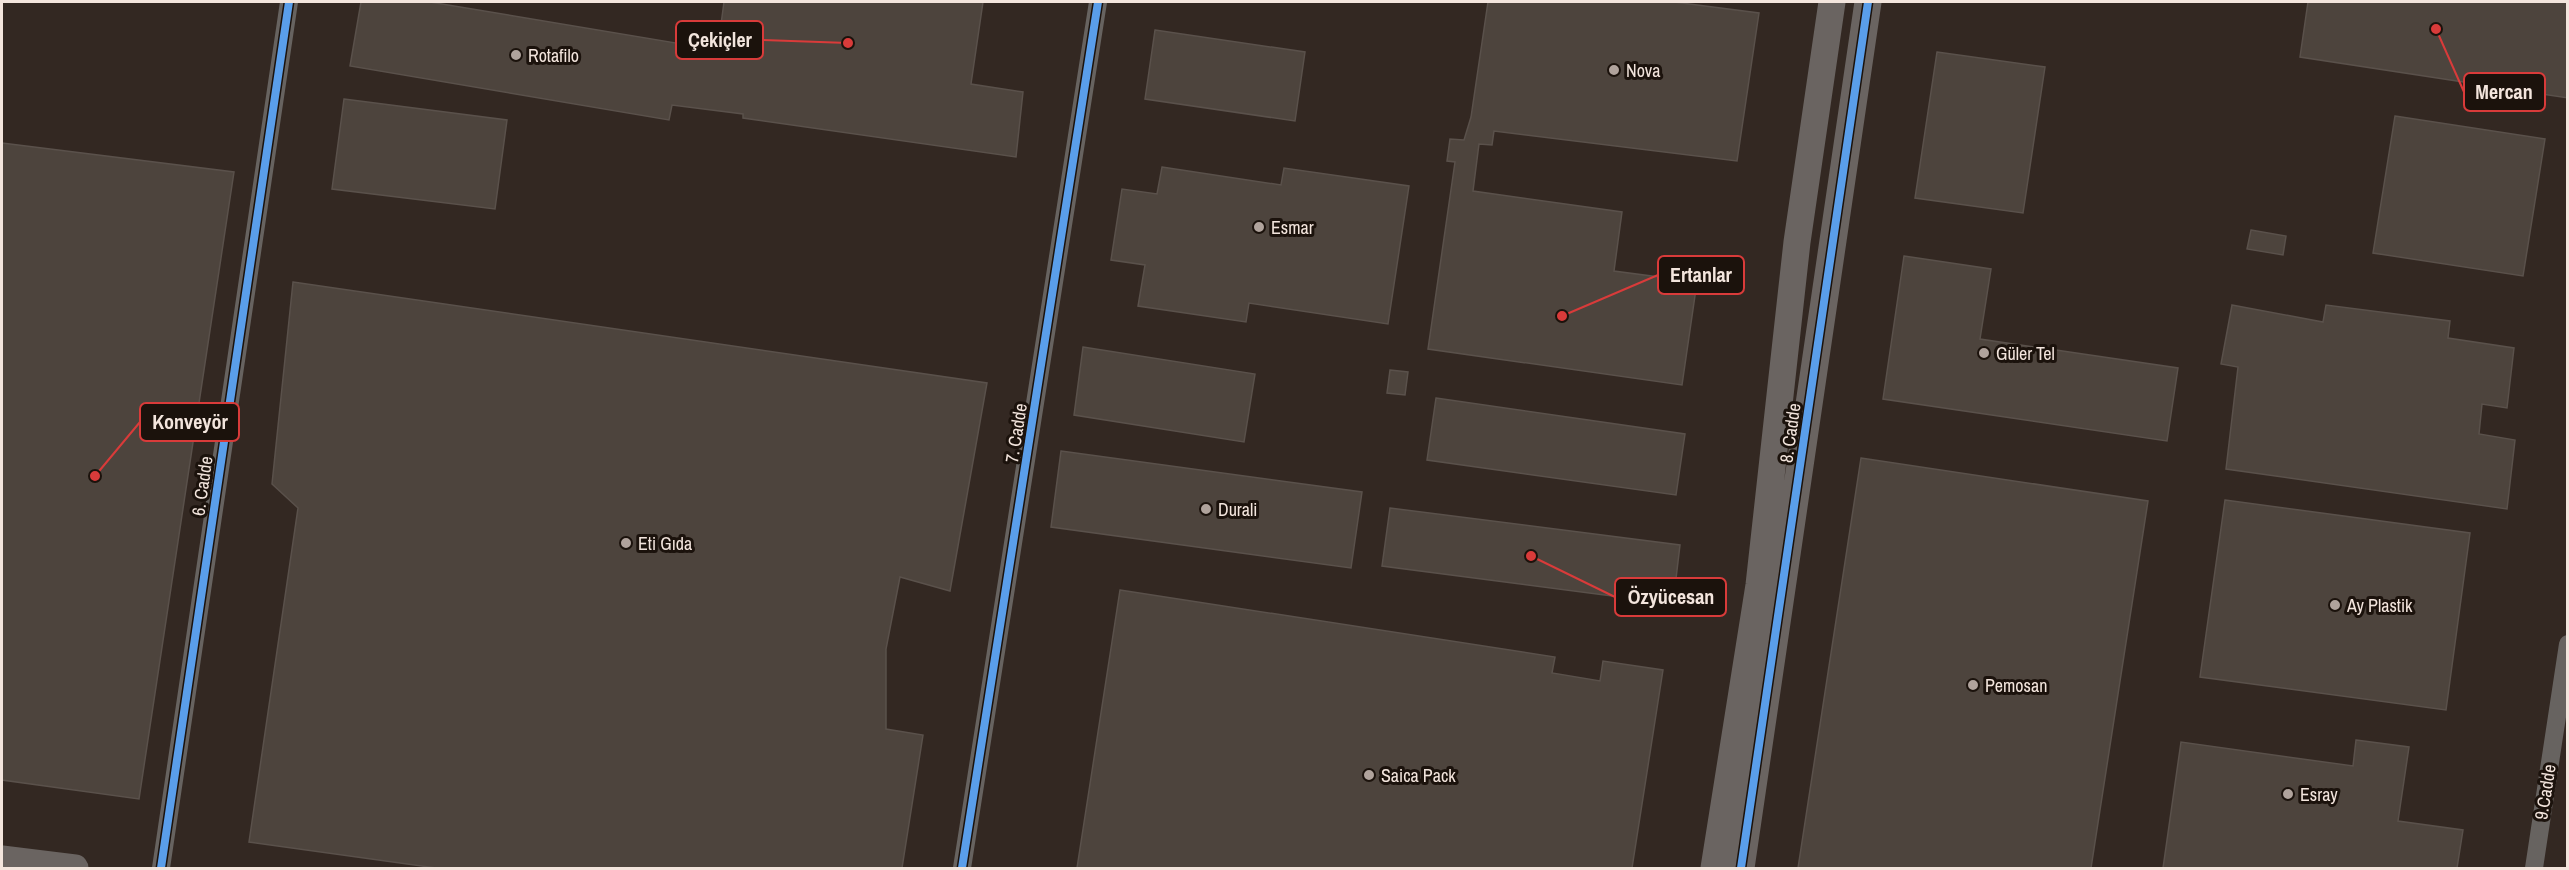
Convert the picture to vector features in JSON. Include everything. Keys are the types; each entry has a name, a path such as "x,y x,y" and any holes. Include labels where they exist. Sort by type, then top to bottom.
{"street":[{"name":"6. Cadde","path":"161,868 289,2"},
{"name":"7. Cadde","path":"962,868 1098,2"},
{"name":"8. Cadde","path":"1714,868 1760,585 1797,242 1832,2"},
{"name":"8. Cadde","path":"1741,868 1806,429 1816,341 1868,2"},
{"name":"9.Cadde","path":"2534,868 2568,644"},
{"path":"2,859 75,868"}],"building":[{"path":"361,2 430,2 682,44 681,51 717,54 724,2 983,2 971,84 1023,92 1016,157 743,118 743,114 672,105 669,120 350,66"},
{"path":"1488,2 1674,2 1759,13 1737,161 1494,131 1492,145 1479,144 1473,191 1622,212 1614,271 1697,282 1682,385 1428,349 1455,162 1447,161 1450,139 1464,140 1471,117"},
{"path":"2308,2 2568,2 2568,98 2300,57"},
{"path":"1155,30 1305,52 1295,121 1145,99"},
{"path":"1937,52 2045,67 2023,213 1915,198"},
{"path":"344,99 507,120 495,209 332,189"},
{"path":"2395,116 2545,139 2523,276 2373,253"},
{"path":"2,143 234,172 139,799 2,780"},
{"name":"Esmar","path":"1162,167 1281,185 1284,168 1409,186 1388,324 1249,303 1246,322 1138,306 1145,265 1111,260 1122,189 1157,194"},
{"path":"2251,230 2286,236 2283,255 2247,249"},
{"name":"Güler Tel","path":"1904,256 1991,269 1980,339 2178,368 2167,441 1883,399"},
{"name":"Eti Gıda","path":"293,282 987,383 950,591 900,577 886,649 886,729 923,735 902,868 436,868 249,842 298,508 272,484"},
{"path":"2232,305 2323,322 2326,305 2450,321 2448,338 2514,348 2507,408 2482,404 2479,434 2515,440 2507,509 2226,469 2238,367 2221,364"},
{"path":"1083,347 1255,374 1244,442 1074,415"},
{"path":"1390,370 1408,372 1405,395 1387,393"},
{"path":"1436,398 1685,434 1676,495 1427,460"},
{"name":"Durali","path":"1061,451 1362,492 1351,568 1051,527"},
{"name":"Pemosan","path":"1861,458 2148,501 2091,868 1798,868"},
{"name":"Ay Plastik","path":"2225,500 2470,533 2446,710 2200,677"},
{"path":"1390,508 1680,545 1673,604 1382,566"},
{"name":"Saica Pack","path":"1120,590 1555,657 1552,673 1600,681 1603,661 1663,670 1632,868 1077,868"},
{"name":"Esray","path":"2356,740 2409,747 2398,821 2463,830 2457,868 2163,868 2181,742 2353,766"}],"cycle path":[{"path":"161,868 289,2"},
{"path":"962,868 1098,2"},
{"path":"1741,868 1868,2"}],"place":[{"name":"Mercan","path":"2436,29"},
{"name":"Çekiçler","path":"848,43"},
{"name":"Rotafilo","path":"516,55"},
{"name":"Nova","path":"1614,70"},
{"name":"Esmar","path":"1259,227"},
{"name":"Ertanlar","path":"1562,316"},
{"name":"Güler Tel","path":"1984,353"},
{"name":"Konveyör","path":"95,476"},
{"name":"Durali","path":"1206,509"},
{"name":"Eti Gıda","path":"626,543"},
{"name":"Özyücesan","path":"1531,556"},
{"name":"Ay Plastik","path":"2335,605"},
{"name":"Pemosan","path":"1973,685"},
{"name":"Saica Pack","path":"1369,775"},
{"name":"Esray","path":"2288,794"}]}
